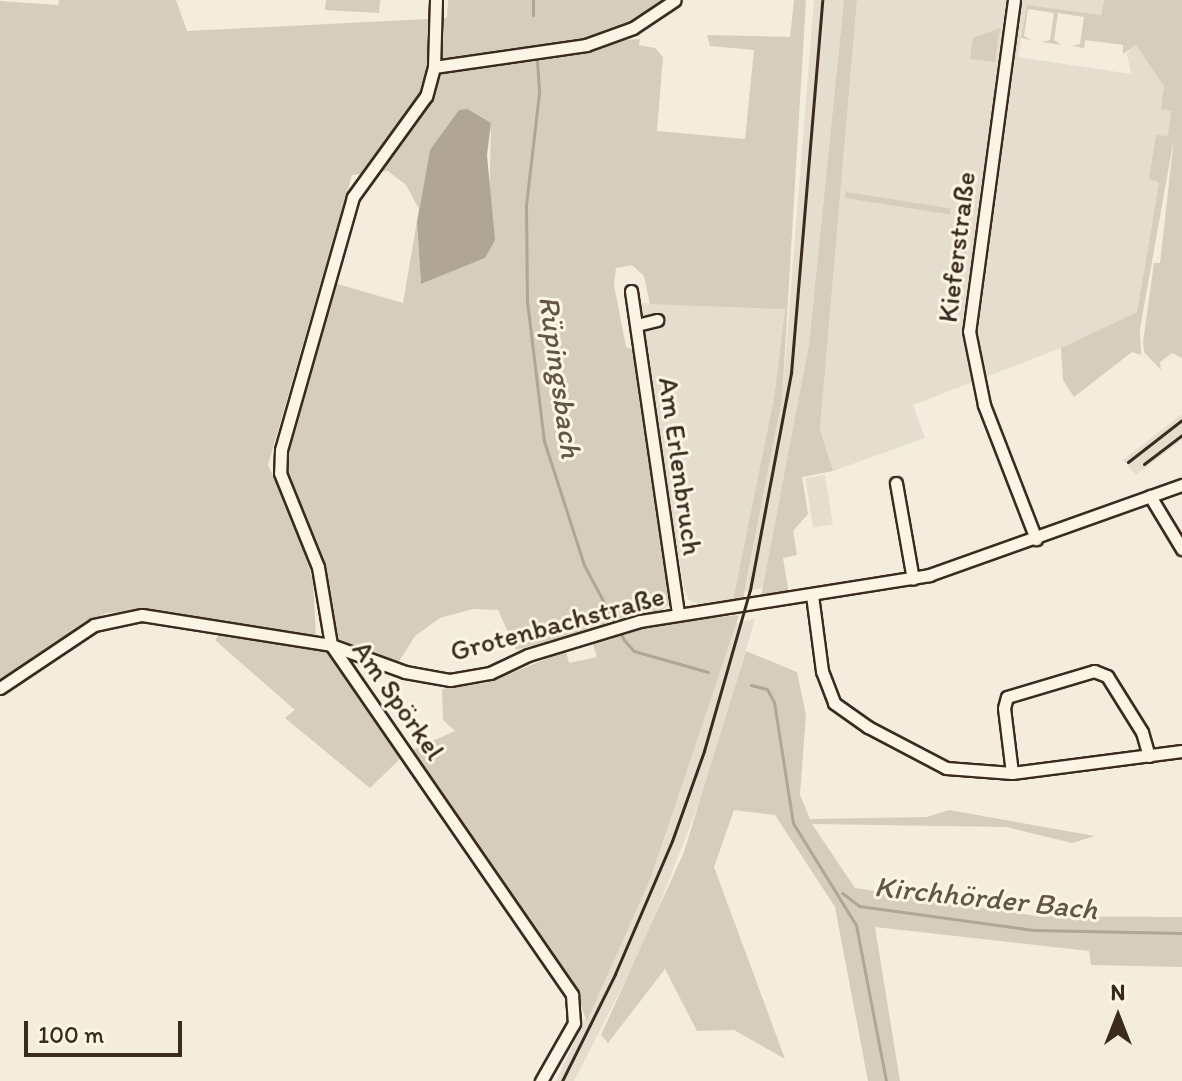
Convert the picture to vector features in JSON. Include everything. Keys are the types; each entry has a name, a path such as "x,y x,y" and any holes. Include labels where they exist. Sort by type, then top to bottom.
{"street":[{"name":"Am Spörkel","path":"436,0 434,67 426,96 353,197 281,450 280,473 318,567 331,645 572,995 574,1023 541,1081"},
{"path":"434,67 586,45 633,28 675,0"},
{"name":"Kieferstraße","path":"1014,0 969,331 984,405 1036,539"},
{"name":"Am Erlenbruch","path":"631,291 678,614"},
{"path":"637,325 657,320"},
{"path":"896,483 913,579"},
{"name":"Grotenbachstraße","path":"0,688 94,625 125,615 169,617 331,645 405,672 450,680 490,673 604,630 640,621 913,579 1036,539 1182,485"},
{"path":"1150,496 1182,549"},
{"path":"812,595 824,683 843,712 946,768 980,774 1012,773 1182,751"},
{"path":"1012,773 1004,708 1007,697 1094,671 1109,679 1142,732 1149,756"}],"shaded area":[{"path":"59,0 176,0 187,31 447,18 448,0 669,0 624,28 572,43 572,53 609,41 640,39 639,45 655,48 663,57 657,131 745,139 754,50 710,46 707,35 790,37 794,0 806,0 782,400 743,599 733,600 774,398 785,309 650,304 644,276 632,265 616,268 614,285 626,347 634,350 673,601 662,610 516,650 498,610 473,609 440,618 415,636 398,663 334,637 329,583 286,477 287,456 334,283 403,303 419,209 406,185 388,171 352,175 268,465 299,533 313,582 316,637 146,610 106,613 0,680 0,1 58,5","holes":["469,109 491,123 488,251 485,258 421,284 417,222 430,150"]},
{"path":"326,0 380,0 379,13 325,10"},
{"path":"814,0 844,0 809,343 764,588 745,591 782,400"},
{"path":"844,0 857,0 820,429 833,471 802,477 808,514 793,531 797,555 783,558 789,594 761,597 809,344"},
{"path":"857,0 1104,0 1101,15 1027,5 1018,57 1131,74 1127,53 1136,44 1164,86 1162,108 1171,110 1168,137 1156,135 1150,179 1159,181 1137,312 1061,348 913,405 925,438 833,471 820,429"},
{"path":"1104,0 1182,0 1182,358 1172,353 1160,362 1161,370 1144,352 1143,342 1154,263 1160,263 1174,138 1140,329 1141,355 1132,352 1074,397 1063,380 1061,348 1137,312 1159,182 1149,179 1156,135 1168,136 1171,111 1161,109 1164,86 1136,45 1123,54 1123,45 1085,40 1084,48 1072,46 1080,44 1084,17 1058,13 1054,40 1061,45 1042,42 1050,40 1054,13 1028,9 1024,36 1032,40 1021,38 1027,5 1101,15"},
{"path":"1000,28 995,62 970,59 973,38"},
{"path":"468,109 491,123 487,155 495,240 485,258 421,284 417,222 430,150 459,110"},
{"path":"846,192 951,209 950,215 845,198"},
{"path":"964,227 970,228 959,298 953,297"},
{"path":"638,303 785,308 774,398 733,600 701,605 689,600 684,590"},
{"path":"1182,414 1182,440 1136,475 1123,460"},
{"path":"825,475 833,524 813,528 805,478"},
{"path":"739,615 651,877 587,1021 575,991 410,751 455,731 443,720 442,689 486,683 566,651 569,663 597,657 592,641 650,625"},
{"path":"755,619 706,785 644,944 574,1081 556,1081 651,877 735,624"},
{"path":"221,633 326,652 400,759 370,788 285,718 295,710 215,640"},
{"path":"746,651 797,672 806,715 800,795 810,819 927,817 949,810 1095,836 1072,843 1006,827 812,824 855,888 1037,916 1182,917 1182,967 1091,965 1089,951 875,927 900,1081 868,1081 835,907 775,815 734,810 714,867 785,1059 734,1030 697,1031 665,969 608,1043 601,1035 684,852"}],"waterway":[{"name":"Rüpingsbach","path":"533,0 533,15"},
{"name":"Rüpingsbach","path":"537,61 539,93 526,206 527,301 544,441 584,565 624,640 634,651 708,672"},
{"name":"Rüpingsbach","path":"751,685 767,689 774,702 793,823 856,925 886,1081"},
{"name":"Kirchhörder Bach","path":"842,893 859,906 1035,930 1182,933"}],"railway":[{"path":"562,1081 615,974 672,841 704,751 750,590 791,373 822,0"},
{"path":"1128,462 1182,420"},
{"path":"1144,464 1182,435"}]}
